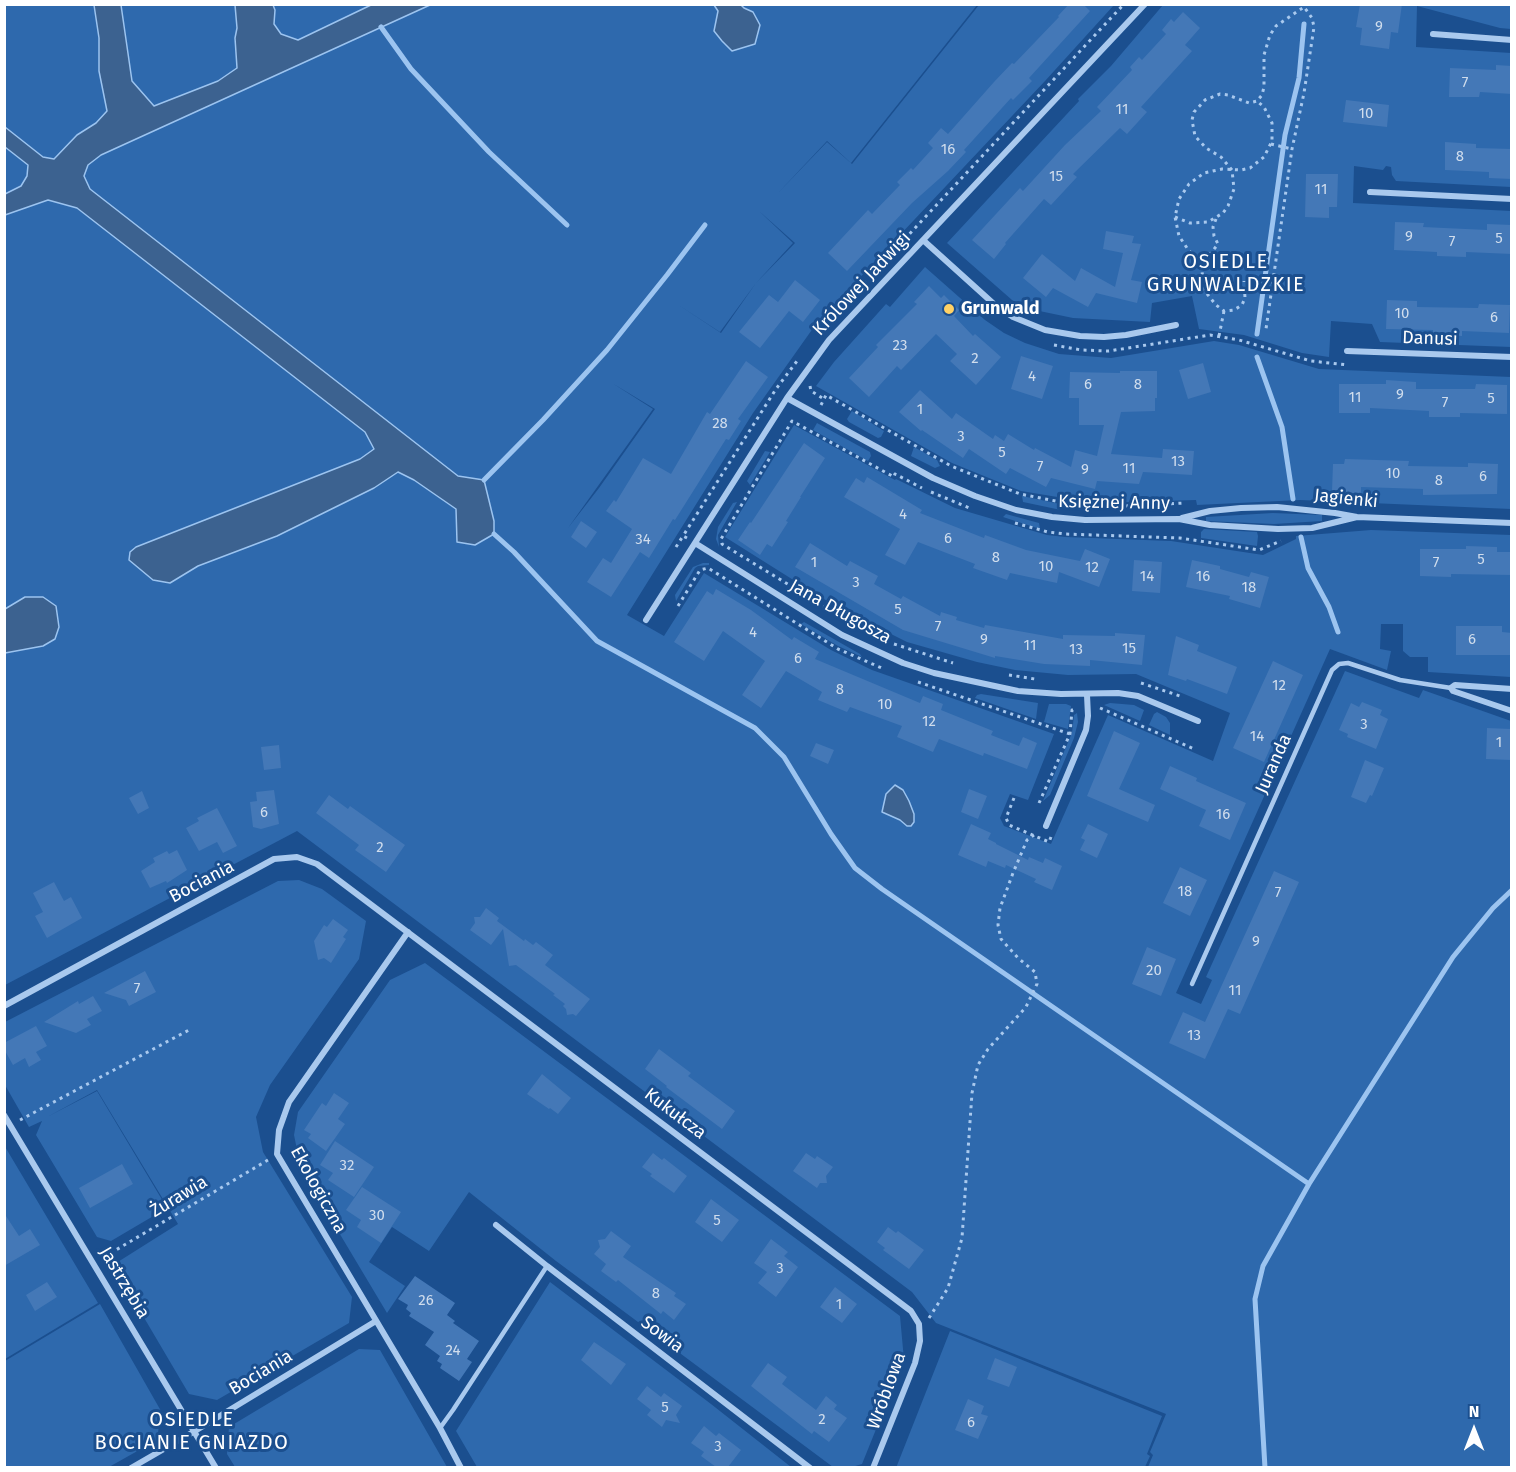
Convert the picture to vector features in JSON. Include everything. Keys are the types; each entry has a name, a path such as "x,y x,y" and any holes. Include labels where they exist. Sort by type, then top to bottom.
{"street":[{"name":"Królowej Jadwigi","path":"646,620 787,398 829,340 1145,4"},
{"path":"1433,34 1512,40"},
{"path":"1370,192 1512,199"},
{"path":"922,240 995,305 1045,330 1080,336 1104,337 1126,335 1176,324"},
{"name":"Danusi","path":"1347,351 1512,357"},
{"name":"Księżnej Anny","path":"787,398 933,478 1016,510 1085,520 1179,519 1210,525 1278,529 1312,528 1358,517"},
{"name":"Jagienki","path":"1179,519 1210,511 1277,507 1317,510 1358,517 1512,523"},
{"name":"Jana Długosza","path":"695,543 842,635 903,663 1018,691 1087,695 1118,693 1138,696 1198,721"},
{"name":"Juranda","path":"1512,689 1455,686 1451,688 1453,691 1512,711"},
{"path":"1046,826 1083,738 1088,711 1087,695"},
{"name":"Bociania","path":"4,1006 274,859 297,857 317,864 408,932"},
{"name":"Kukułcza","path":"408,932 899,1300 911,1311 919,1324"},
{"name":"Ekologiczna","path":"408,932 289,1102 279,1130 277,1154 461,1467"},
{"name":"Jastrzębia","path":"4,1115 216,1467"},
{"name":"Sowia","path":"496,1225 810,1467"},
{"name":"Bociania","path":"131,1467 195,1431 376,1321"},
{"name":"Wróblowa","path":"873,1467 915,1363 920,1341 919,1324"}],"lane":[{"name":"Juranda","path":"1192,984 1332,670 1340,664 1348,663 1400,680 1451,688"},
{"path":"440,1428 547,1266"}],"path":[{"path":"1175,218 1199,224 1216,218 1223,213 1232,198 1234,189 1232,170 1221,157 1206,148 1195,136 1192,128 1194,112 1205,100 1220,94 1249,103 1257,101 1264,87 1264,56 1270,35 1276,27 1304,7 1312,18 1314,27 1304,93 1290,149 1266,329"},
{"path":"1204,262 1183,244 1176,227 1175,218 1179,199 1189,184 1204,173 1222,169 1250,168 1264,157 1273,145 1272,123 1269,114 1257,101"},
{"path":"1273,145 1290,149"},
{"path":"1216,218 1213,227 1218,244 1204,262 1202,271 1204,290 1209,298 1224,311 1234,310 1242,305 1246,293 1244,281"},
{"path":"1219,336 1224,311"},
{"path":"1048,344 1081,350 1109,351 1199,335 1219,336 1311,361 1359,365"},
{"path":"811,384 811,391 824,399"},
{"path":"807,429 826,395 951,466 993,484 1030,496 1071,504 1103,506"},
{"path":"858,628 720,542 792,421 894,477 895,474 956,504 979,512"},
{"path":"1124,506 1194,503"},
{"path":"1013,522 1048,532 1065,534 1180,538 1260,550 1283,540"},
{"path":"894,644 956,664"},
{"path":"1000,674 1040,679"},
{"path":"1137,682 1180,696"},
{"path":"1039,803 1070,734 1072,710 1097,712 1101,707 1194,749"},
{"path":"1014,798 1006,818 1009,825 1049,842 1054,831"},
{"path":"919,1324 930,1317 948,1288 962,1238 972,1094 978,1065 988,1048 1026,1007 1037,984 1035,972 1001,939 998,925 1000,908 1022,851 1027,840 1034,835"},
{"path":"11,1125 189,1030"},
{"name":"Żurawia","path":"94,1262 277,1154"}],"shaded area":[{"path":"5,5 977,5 851,163 827,141 777,194 827,142 852,164 979,5 1114,5 816,324 753,413 627,615 664,636 704,573 831,650 872,670 1054,734 1028,800 1010,794 1000,818 1004,826 1051,844 1108,715 1213,761 1230,713 1136,674 1068,675 1015,670 907,642 822,598 725,537 794,425 895,480 955,508 1047,535 1171,541 1263,555 1296,539 1296,536 1371,530 1511,535 1511,677 1428,672 1428,657 1410,657 1403,651 1403,624 1381,624 1380,649 1391,651 1387,670 1330,649 1176,993 1201,1004 1212,980 1206,977 1345,671 1419,698 1423,690 1511,721 1511,1467 1148,1467 1153,1455 1150,1452 1166,1414 936,1323 912,1292 297,831 5,985","holes":["759,211 795,243 756,283 793,243","756,283 721,333 677,304 720,332","612,383 655,409 568,528 653,409"]},
{"path":"94,5 121,5 132,81 154,106 218,81 237,68 235,5 273,5 274,24 281,34 298,40 371,5 430,5 101,155 88,165 84,176 90,189 458,476 484,480 494,521 494,534 475,545 457,542 456,509 414,480 398,472 374,488 277,536 198,566 170,583 153,580 129,560 130,552 136,547 360,459 374,449 365,432 77,208 48,200 5,215 5,194 21,186 27,176 28,165 5,147 5,127 43,157 54,159 77,135 96,123 107,111 99,71 99,38"},
{"path":"714,5 741,5 753,12 760,25 755,44 732,51 714,31 718,11"},
{"path":"1163,5 1511,5 1511,29 1417,6 1416,47 1511,53 1511,187 1396,181 1391,167 1386,166 1383,170 1354,166 1353,203 1511,211 1511,347 1380,342 1372,324 1331,321 1329,357 1302,353 1244,335 1199,329 1192,296 1152,303 1150,322 1073,318 1025,308 1012,300 947,243 1111,66"},
{"path":"925,267 985,320 1004,333 1025,343 1059,354 1111,358 1214,341 1239,345 1319,369 1511,377 1511,509 1300,500 1197,505 1196,500 1094,503 1021,491 952,463 816,386 834,362 886,304 890,307"},
{"path":"852,411 884,431 881,437 878,438 849,422 847,419"},
{"path":"817,423 870,452 871,456 868,461 813,430"},
{"path":"914,447 937,460 940,466 935,468 911,456"},
{"path":"765,451 770,452 750,485 747,481"},
{"path":"1022,496 1065,505 1065,508 1061,510 1023,502"},
{"path":"737,502 718,535 719,547 716,539 718,527 733,503"},
{"path":"1273,513 1322,515 1322,521 1274,524 1206,521 1206,517"},
{"path":"1006,514 1039,523 1040,529 1003,517"},
{"path":"1204,529 1257,532 1257,546 1201,538 1201,532"},
{"path":"709,563 709,565 695,568 676,601 675,595 693,567"},
{"path":"25,597 43,597 56,606 59,627 55,639 43,646 5,653 5,609"},
{"path":"804,622 860,654 862,657 801,624"},
{"path":"981,694 1038,703 1036,719 975,698"},
{"path":"1110,703 1134,705 1144,710 1140,721 1104,705"},
{"path":"1049,704 1071,706 1068,729 1044,722"},
{"path":"1157,712 1166,717 1170,723 1170,735 1149,725"},
{"path":"1077,713 1078,722 1074,738 1050,795 1043,801 1072,733 1074,715"},
{"path":"895,785 903,790 909,801 914,814 914,822 911,826 882,812 886,794"},
{"path":"299,880 322,889 366,921 359,959 270,1085 256,1117 263,1152 352,1297 349,1323 217,1400 189,1394 113,1265 178,1224 97,1090 47,1117 97,1091 167,1208 111,1241 97,1237 36,1135 42,1121 29,1127 5,1085 5,1022 278,881"},
{"path":"425,963 900,1316 904,1360 862,1464 852,1467 833,1467 556,1261 469,1192 429,1251 392,1227 369,1262 405,1286 387,1313 301,1169 294,1135 298,1112 390,980"},
{"path":"4,1145 98,1303 5,1359 4,1359"},
{"path":"550,1282 791,1467 477,1467 456,1431"},
{"path":"100,1304 161,1411 157,1440 109,1467 5,1467 5,1361"},
{"path":"950,1331 1162,1416 1147,1454 1150,1456 1145,1467 896,1468"},
{"path":"359,1349 380,1350 447,1467 235,1467 227,1454 229,1427"}],"building":[{"path":"1069,4 1083,4 1090,11 1029,78 1032,81 1013,100 1011,98 964,150 966,152 912,203 847,271 828,253 868,210 872,214 900,185 897,182 911,168 913,170 933,148 928,143 941,128 948,134"},
{"path":"1360,4 1402,4 1398,33 1391,32 1389,49 1360,45 1362,28 1356,27"},
{"path":"1183,12 1200,28 1185,45 1192,51 1141,107 1147,112 1127,134 1120,128 1073,174 1077,177 1051,205 1044,199 994,259 972,240 1020,188 1023,191 1065,145 1101,111 1097,107 1132,70 1130,67 1139,57 1142,60 1166,34 1162,30 1171,19 1174,22"},
{"path":"1496,65 1512,66 1512,94 1480,92 1479,97 1449,97 1450,68 1496,70"},
{"path":"1346,100 1389,105 1387,127 1343,122"},
{"path":"1445,142 1476,144 1476,148 1512,149 1512,179 1489,178 1489,172 1445,170"},
{"path":"1306,174 1338,174 1337,207 1329,207 1329,218 1305,217"},
{"path":"1395,222 1424,223 1423,227 1487,230 1487,224 1512,225 1512,254 1466,252 1466,257 1437,256 1437,252 1394,250"},
{"path":"1106,231 1134,236 1132,243 1141,244 1131,280 1142,282 1137,303 1096,293 1088,307 1053,288 1046,297 1023,278 1042,254 1075,281 1081,268 1115,287 1123,253 1103,249"},
{"path":"795,280 820,300 803,322 789,311 760,348 739,332 769,295 778,302"},
{"path":"929,286 941,298 944,295 959,310 954,316 973,336 975,334 1001,357 976,385 950,361 957,354 936,334 901,370 897,366 869,397 849,378 878,347 876,345 917,304 914,302"},
{"path":"1387,300 1417,301 1417,307 1478,308 1479,304 1510,305 1509,333 1462,331 1462,336 1433,335 1433,330 1386,329"},
{"path":"1021,356 1053,366 1042,399 1011,389"},
{"path":"746,361 768,377 738,419 741,421 729,440 726,439 649,558 640,552 611,597 587,582 603,558 611,563 632,529 606,511 614,500 616,502 643,458 671,474 707,412 710,414"},
{"path":"1203,363 1211,392 1188,399 1179,370"},
{"path":"1120,371 1157,371 1157,398 1155,398 1155,411 1121,412 1111,454 1162,458 1163,449 1194,451 1192,475 1143,472 1139,484 1097,481 1095,489 1051,478 1046,487 1010,468 1006,474 969,449 963,458 921,431 899,412 920,390 952,419 956,413 993,439 995,435 1004,441 1008,434 1034,450 1035,448 1071,467 1075,450 1097,456 1104,425 1079,425 1079,398 1069,398 1070,372 1120,373"},
{"path":"1386,380 1416,382 1416,389 1475,389 1476,384 1507,385 1507,414 1460,413 1460,417 1429,417 1429,411 1370,408 1370,413 1339,413 1339,384 1386,384"},
{"path":"804,443 825,458 772,547 767,544 760,555 738,540"},
{"path":"1345,459 1409,461 1408,466 1468,467 1468,463 1498,464 1497,494 1423,495 1423,489 1361,487 1361,496 1345,496 1345,491 1332,491 1333,464 1344,464"},
{"path":"867,477 922,510 920,513 984,538 985,535 1026,550 1080,561 1085,549 1110,559 1099,587 1059,572 1057,583 1010,573 1007,580 973,568 975,564 918,542 905,565 885,555 900,529 844,497 856,478 864,483"},
{"path":"581,521 597,532 586,548 571,537"},
{"path":"810,543 847,566 850,561 878,576 874,584 901,599 903,596 940,616 941,612 957,617 956,620 984,628 985,625 1063,639 1063,635 1115,636 1115,633 1145,635 1142,665 1090,660 1090,666 1044,664 995,656 995,658 903,630 795,567"},
{"path":"1466,546 1497,547 1497,552 1512,552 1512,575 1420,576 1420,549 1466,549"},
{"path":"1134,560 1162,562 1160,593 1132,591"},
{"path":"1192,560 1220,566 1220,569 1249,577 1251,572 1269,577 1260,608 1229,599 1230,596 1186,587"},
{"path":"716,589 751,610 792,640 794,637 819,652 815,659 920,703 923,696 943,704 941,710 993,731 991,735 1019,746 1023,737 1037,743 1027,769 984,753 983,756 939,739 933,752 897,737 902,726 850,707 847,712 818,700 822,692 786,671 761,708 742,695 765,661 723,631 704,661 674,642 707,591 713,595"},
{"path":"1456,626 1502,626 1502,632 1512,633 1512,655 1456,655"},
{"path":"1176,636 1199,645 1197,651 1237,667 1227,694 1187,679 1186,681 1168,675"},
{"path":"1273,661 1303,675 1264,762 1233,748"},
{"path":"1362,702 1382,710 1380,715 1388,719 1376,749 1347,737 1348,734 1339,730 1351,703 1359,707"},
{"path":"1487,728 1511,729 1511,760 1486,759"},
{"path":"1114,731 1140,743 1119,789 1155,805 1148,822 1087,796"},
{"path":"816,743 834,750 828,764 810,756"},
{"path":"279,745 281,768 264,770 261,747"},
{"path":"1365,760 1384,768 1372,796 1370,795 1366,803 1351,797"},
{"path":"1170,766 1197,778 1196,781 1246,803 1230,840 1199,826 1206,810 1160,789"},
{"path":"969,789 987,796 978,819 961,812"},
{"path":"274,790 279,824 261,829 253,827 250,802 257,801 256,792"},
{"path":"142,791 149,808 138,814 129,798"},
{"path":"329,795 348,809 350,806 405,845 386,872 355,850 359,845 316,813"},
{"path":"217,808 237,846 223,853 217,842 199,851 186,828 199,821 197,818"},
{"path":"971,824 991,833 988,839 1028,860 1029,857 1043,863 1045,858 1062,866 1052,890 1034,882 1036,879 1006,865 1005,868 988,861 986,867 958,855"},
{"path":"1088,824 1108,834 1097,858 1080,850 1085,840 1081,838"},
{"path":"177,850 187,870 167,883 166,881 150,888 141,871 155,862 153,858 167,851 169,854"},
{"path":"1180,867 1207,880 1190,916 1163,903"},
{"path":"1274,871 1299,882 1240,1014 1228,1009 1205,1059 1169,1043 1183,1012 1205,1022"},
{"path":"54,882 64,901 71,897 82,918 47,938 35,916 43,912 33,893"},
{"path":"486,908 499,918 497,921 524,941 525,939 533,945 536,942 553,955 545,965 590,999 576,1016 567,1015 563,1006 565,1004 553,995 555,994 516,965 509,966 503,929 491,945 470,930 475,923 474,917 480,917"},
{"path":"333,919 348,930 343,937 346,939 331,963 324,958 318,960 314,941 324,925 327,927"},
{"path":"1147,947 1176,959 1161,996 1132,984"},
{"path":"145,971 156,992 129,1006 126,1000 104,993"},
{"path":"93,996 102,1011 87,1019 91,1025 76,1033 44,1022 78,1001 79,1004"},
{"path":"36,1026 47,1046 36,1052 41,1060 29,1067 25,1058 13,1065 4,1049 4,1043"},
{"path":"659,1049 691,1073 688,1076 735,1111 722,1129 645,1069"},
{"path":"542,1074 571,1098 558,1114 527,1094"},
{"path":"334,1093 349,1103 338,1119 345,1124 326,1151 308,1138 311,1134 304,1130 322,1103 326,1106"},
{"path":"335,1141 374,1167 354,1197 328,1180 333,1173 320,1165"},
{"path":"653,1153 662,1160 664,1158 687,1176 674,1193 650,1176 652,1174 642,1167"},
{"path":"806,1153 815,1159 817,1156 833,1167 826,1176 827,1183 820,1183 817,1188 793,1171"},
{"path":"122,1164 133,1184 90,1208 79,1188"},
{"path":"362,1187 401,1212 381,1243 357,1227 361,1220 346,1210"},
{"path":"711,1199 739,1220 722,1242 695,1222"},
{"path":"4,1213 19,1236 30,1229 40,1245 4,1266"},
{"path":"888,1227 896,1233 898,1231 924,1250 909,1269 883,1250 885,1248 877,1242"},
{"path":"611,1231 631,1246 623,1257 676,1293 674,1296 686,1304 674,1320 663,1311 661,1314 618,1280 616,1282 601,1271 606,1264 594,1254 600,1247 598,1240 605,1239"},
{"path":"771,1239 788,1252 784,1256 798,1267 776,1297 758,1283 767,1272 754,1263"},
{"path":"415,1276 455,1303 447,1315 455,1321 453,1323 479,1341 467,1359 472,1362 459,1381 440,1368 442,1364 437,1361 440,1356 425,1345 434,1332 409,1316 411,1313 406,1309 408,1305 398,1299"},
{"path":"47,1282 57,1297 35,1311 26,1295"},
{"path":"835,1287 857,1304 842,1323 820,1307"},
{"path":"594,1342 626,1364 611,1385 581,1360"},
{"path":"995,1358 1017,1367 1009,1387 987,1379"},
{"path":"768,1363 787,1377 782,1384 816,1410 826,1396 837,1405 834,1409 847,1418 829,1442 814,1431 812,1434 751,1386"},
{"path":"647,1386 661,1397 664,1393 682,1406 676,1415 680,1423 666,1420 662,1427 647,1415 651,1410 637,1399"},
{"path":"968,1399 984,1406 981,1414 988,1416 978,1439 955,1430"},
{"path":"704,1426 716,1436 719,1433 741,1450 728,1467 716,1467 701,1456 704,1452 691,1443"}],"waterway":[{"path":"1257,334 1285,135 1299,78 1304,24"},
{"path":"381,27 411,69 489,152 567,225"},
{"path":"484,480 607,350 705,225"},
{"path":"1257,357 1282,427 1293,499"},
{"path":"494,534 514,552 597,641 755,728 784,757 831,834 855,868 882,889 1309,1184"},
{"path":"1301,537 1308,568 1329,607 1338,632"},
{"path":"1265,1468 1255,1299 1263,1266 1309,1184 1453,957 1493,908 1512,890"}],"place":[{"name":"Grunwald","path":"949,309"}],"district":[{"name":"OSIEDLE GRUNWALDZKIE","path":"1226,274"},
{"name":"OSIEDLE BOCIANIE GNIAZDO","path":"192,1432"}]}
